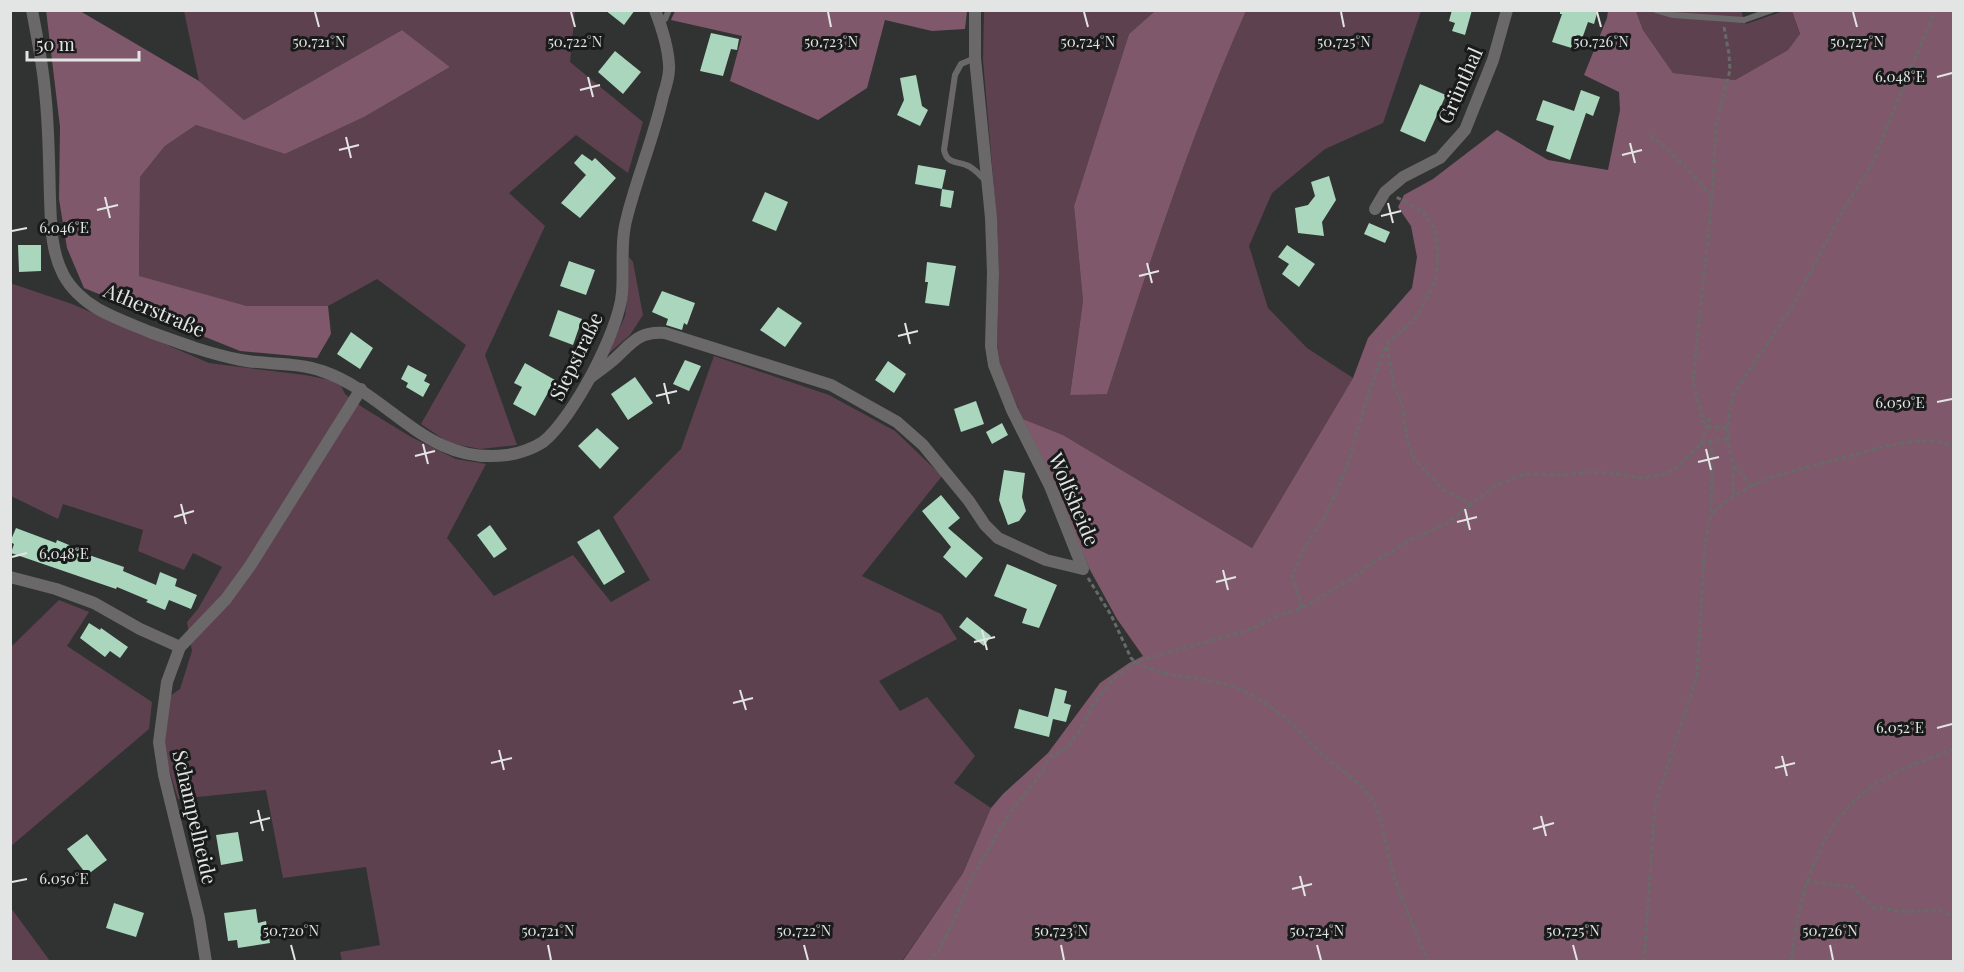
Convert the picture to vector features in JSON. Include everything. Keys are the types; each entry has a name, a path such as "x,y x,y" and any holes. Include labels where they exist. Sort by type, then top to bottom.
{"street":[{"name":"Atherstraße","path":"32,10 45,91 54,252 63,274 74,289 98,309 128,323 209,353 243,361 317,369 340,377 361,389"},
{"name":"Wolfsheide","path":"975,10 975,57 991,218 994,365 1012,410 1050,486 1083,569"},
{"name":"Grünthal","path":"1375,209 1385,192 1402,177 1440,158 1465,130 1493,60 1507,10"},
{"name":"Siepstraße","path":"361,389 423,436 451,449 477,456 494,457 514,454 541,443 567,417 615,325 622,295 622,254 626,222 660,112 670,68 657,16"},
{"name":"Wolfsheide","path":"589,378 611,362 636,338 652,332 665,333 831,385 897,422 923,445 969,501 985,525 998,538 1046,560 1083,569"},
{"name":"Schampelheide","path":"206,962 199,918 164,775 159,742 167,682 180,648 226,599 250,566 361,389"},
{"path":"10,577 56,589 94,603 180,648"}],"lane":[{"path":"657,16 665,20 669,10"},
{"path":"1656,10 1673,15 1744,20 1772,10"},
{"path":"975,57 961,64 955,75 944,150 946,158 953,163 967,165 986,180"}],"path":[{"path":"1732,496 1732,464 1727,428 1733,395 1793,306 1843,210 1870,168 1935,10"},
{"path":"1724,19 1730,70 1716,127 1712,197 1693,381 1703,421 1710,428 1727,428"},
{"path":"1650,135 1692,173 1712,197"},
{"path":"1302,608 1292,575 1306,545 1325,517 1337,490 1386,345 1416,318 1436,280 1438,252 1434,227 1421,210 1385,192"},
{"path":"1386,345 1394,386 1402,404 1408,443 1414,459 1444,490 1472,504"},
{"path":"1701,444 1710,416"},
{"path":"927,962 938,952 971,879 1010,813 1043,771 1050,758 1068,747 1079,732 1094,703 1113,680 1136,662 1252,629 1279,615 1302,608 1410,540 1446,524 1496,485 1525,474 1563,475 1591,472 1642,478 1666,474 1680,465 1701,444 1727,439"},
{"path":"1644,962 1655,805 1698,676 1705,542 1711,515 1712,454 1710,441"},
{"path":"1711,515 1732,496 1772,477 1886,446 1914,441 1933,441 1953,445"},
{"path":"1732,464 1751,486"},
{"path":"1083,569 1111,615 1131,658 1136,662 1152,670 1219,682 1239,689 1288,720 1323,755 1363,787 1376,807 1393,872 1428,962"},
{"path":"1791,962 1795,928 1806,881 1827,837 1846,810 1868,789 1916,764 1953,749"},
{"path":"1806,881 1853,887 1872,907 1906,912 1938,910 1953,918"}],"shaded area":[{"path":"46,10 80,11 199,81 244,120 402,30 450,67 364,117 285,154 196,125 165,146 140,177 139,276 247,306 328,306 331,334 317,358 240,351 84,288 67,248 59,199 60,127"},
{"path":"967,10 965,29 932,31 885,20 867,88 818,120 730,81 742,36 671,20 675,11"},
{"path":"184,11 575,11 570,62 643,122 628,173 576,135 509,193 545,226 485,355 517,445 480,449 449,443 421,424 466,345 377,279 328,306 247,306 139,277 140,177 165,146 196,125 285,154 364,117 450,67 402,30 244,120 199,81"},
{"path":"984,11 1155,11 1129,34 1074,206 1083,301 1070,394 1107,394 1189,152 1246,11 1421,11 1383,123 1325,149 1272,193 1249,246 1268,308 1307,348 1353,378 1252,548 1063,435 1023,419 1000,367 997,344 999,274 997,223 983,60"},
{"path":"1155,11 1246,11 1189,152 1107,394 1070,395 1083,301 1074,206 1129,34"},
{"path":"1608,11 1636,11 1643,30 1673,73 1735,80 1788,50 1800,34 1792,11 1953,11 1953,961 902,962 963,873 991,808 1048,753 1100,683 1143,656 1117,619 1089,568 1054,483 1023,419 1063,435 1252,548 1353,378 1368,338 1412,288 1417,257 1411,226 1398,207 1404,195 1433,179 1497,130 1548,160 1608,170 1620,110 1619,92 1584,75"},
{"path":"1636,11 1741,11 1746,24 1784,11 1792,11 1800,35 1788,50 1735,80 1673,73 1643,30"},
{"path":"629,257 633,262 643,315 630,335 608,354 625,316"},
{"path":"10,283 72,304 209,363 330,380 341,386 345,394 362,407 411,437 456,459 486,464 447,538 494,596 573,555 611,602 650,580 613,517 681,449 714,356 829,395 895,431 942,476 862,576 941,614 957,639 879,681 900,711 927,697 975,756 954,783 991,808 963,873 902,961 342,961 340,952 380,945 366,867 283,878 266,790 178,799 165,756 165,721 170,696 180,689 192,651 187,622 198,609 222,567 193,553 184,570 138,551 143,530 63,504 58,519 11,496"},
{"path":"59,600 89,612 67,646 152,702 149,729 11,846 11,647"},
{"path":"11,908 50,961 11,961"}],"building":[{"path":"605,10 635,10 624,25"},
{"path":"1452,10 1472,10 1465,35 1452,31 1455,23 1449,21"},
{"path":"1560,10 1598,10 1594,24 1588,22 1578,50 1552,42 1562,14"},
{"path":"711,33 739,39 737,50 731,49 723,76 700,71"},
{"path":"615,51 641,72 623,94 598,72"},
{"path":"916,75 922,106 928,110 920,126 897,115 904,100 900,78"},
{"path":"1420,84 1446,95 1425,142 1400,131"},
{"path":"1581,90 1600,97 1593,116 1586,113 1570,160 1546,151 1554,126 1536,120 1543,100 1574,111"},
{"path":"582,154 592,161 595,158 616,178 580,218 561,203 586,175 574,163"},
{"path":"918,165 946,170 942,189 915,184"},
{"path":"1329,176 1336,200 1322,222 1324,236 1298,233 1295,208 1308,205 1315,196 1311,182"},
{"path":"942,189 954,191 951,208 940,206"},
{"path":"765,192 788,202 776,231 752,221"},
{"path":"1369,223 1390,232 1385,243 1364,234"},
{"path":"18,245 41,245 41,271 19,272"},
{"path":"1287,245 1315,264 1299,287 1282,274 1289,264 1278,257"},
{"path":"569,261 595,270 586,295 560,286"},
{"path":"927,262 956,266 949,306 925,303 928,282 925,282"},
{"path":"662,291 695,303 687,325 684,323 682,330 666,325 668,319 652,312"},
{"path":"778,307 802,323 785,347 760,330"},
{"path":"558,310 582,319 573,345 549,336"},
{"path":"351,332 373,348 360,369 337,354"},
{"path":"685,360 701,366 689,391 673,384"},
{"path":"888,361 906,374 894,393 875,380"},
{"path":"525,363 555,380 535,416 513,404 522,387 514,383"},
{"path":"408,365 427,375 424,381 430,384 423,397 406,387 408,383 401,379"},
{"path":"635,377 653,403 628,420 611,394"},
{"path":"976,401 984,424 961,432 954,409"},
{"path":"1002,423 1008,435 992,444 986,432"},
{"path":"597,428 619,448 600,469 578,446"},
{"path":"1004,470 1025,473 1022,497 1026,511 1019,521 1008,525 999,500"},
{"path":"941,495 960,518 948,528 983,558 966,578 943,557 951,547 922,511"},
{"path":"490,525 507,549 494,558 477,535"},
{"path":"16,528 56,543 57,540 86,552 86,554 124,567 123,571 156,585 160,572 177,579 175,586 197,595 191,609 169,600 165,610 117,587 116,589 11,553 14,544 10,542"},
{"path":"599,529 625,572 604,585 577,542"},
{"path":"1007,564 1057,585 1039,628 1022,623 1027,609 994,596"},
{"path":"967,617 991,636 984,646 959,627"},
{"path":"89,623 100,630 101,628 128,647 120,658 110,651 105,657 80,638"},
{"path":"1055,688 1067,691 1064,703 1071,705 1066,722 1053,719 1049,737 1014,728 1019,709 1048,717"},
{"path":"238,832 243,861 221,865 216,835"},
{"path":"87,834 107,860 87,875 67,849"},
{"path":"114,903 144,913 136,937 106,928"},
{"path":"256,909 258,923 266,921 270,943 238,948 237,940 228,941 224,913"}]}
